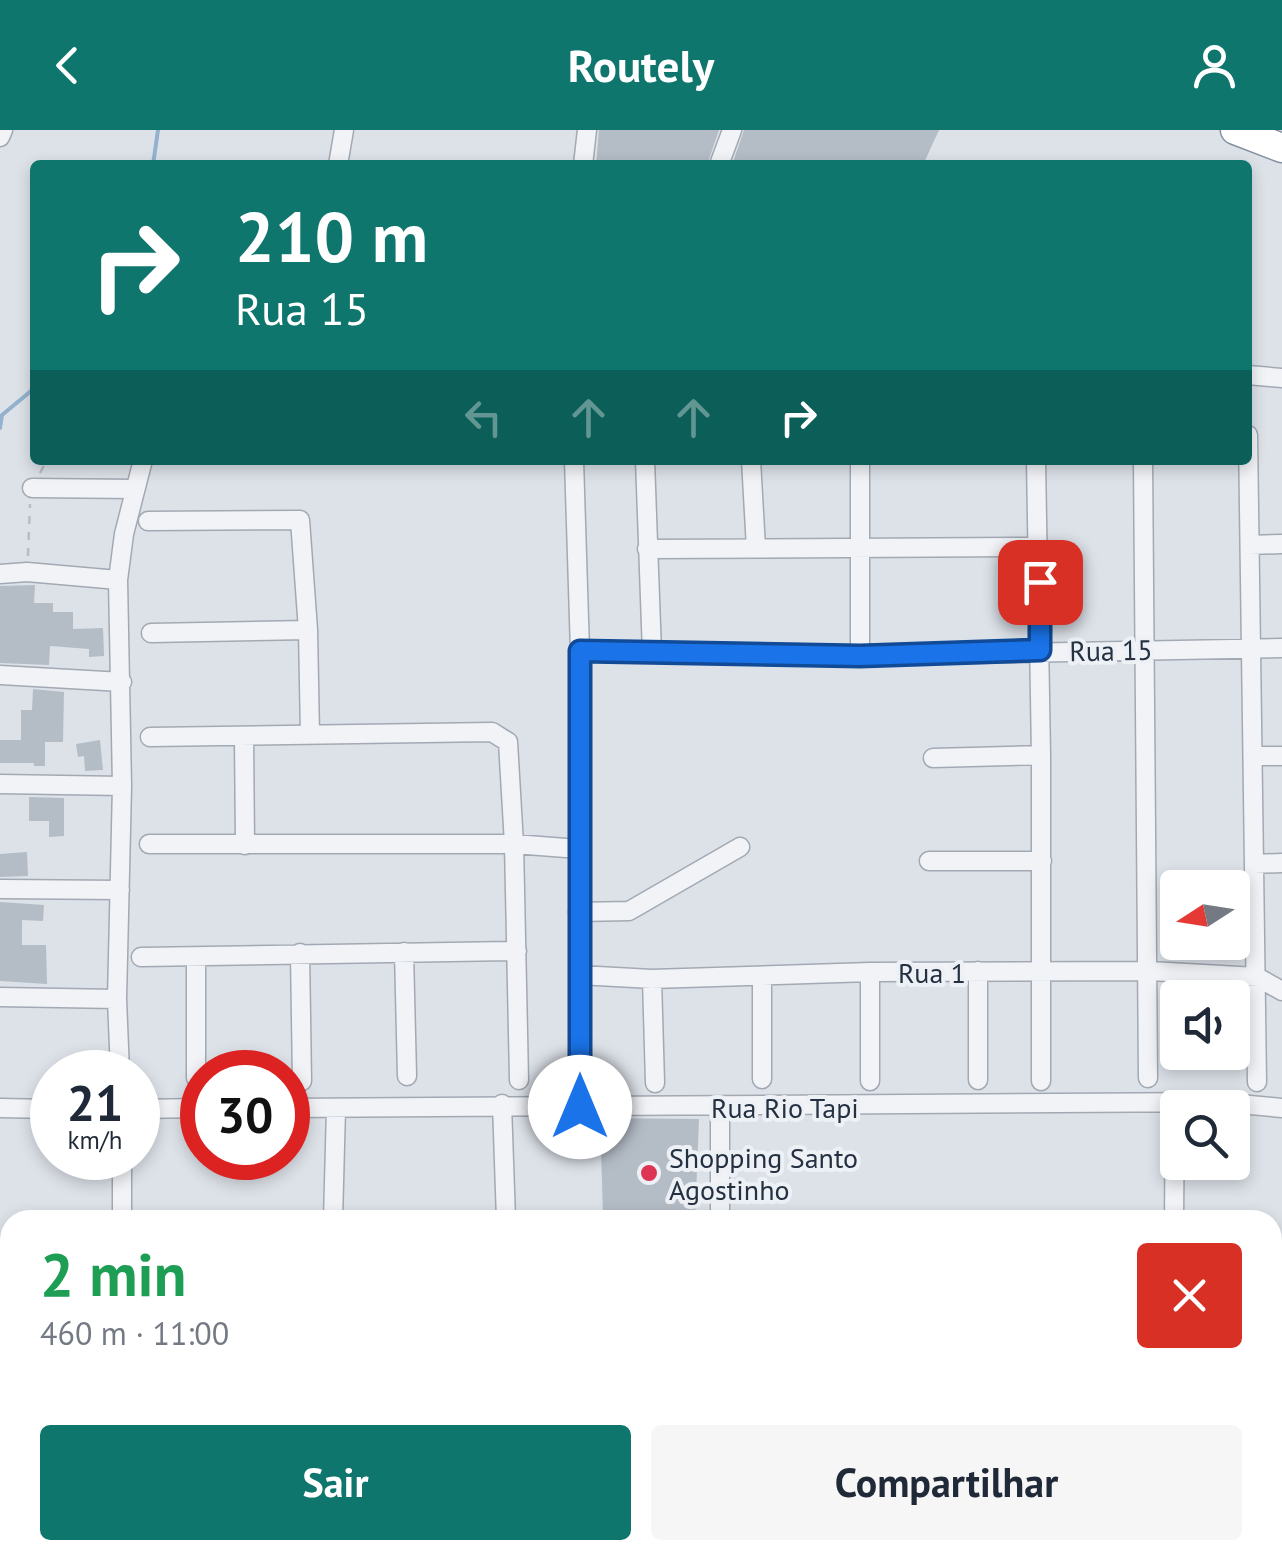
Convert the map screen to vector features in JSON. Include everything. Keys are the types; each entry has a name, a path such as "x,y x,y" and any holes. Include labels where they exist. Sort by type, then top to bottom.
{"highway":[{"path":"1235,130 1282,148"}],"street":[{"path":"0,137 4,130"},
{"path":"339,160 344,130"},
{"path":"584,160 587,130"},
{"path":"721,160 732,130"},
{"path":"1252,375 1282,378"},
{"path":"119,1050 116,999 122,682 118,580 124,534 142,465"},
{"path":"574,465 580,651 580,1107"},
{"path":"645,465 652,653"},
{"path":"751,465 756,548"},
{"path":"860,465 860,656"},
{"path":"1036,465 1041,1081"},
{"path":"1144,465 1148,1078"},
{"path":"1249,465 1256,1082"},
{"path":"32,488 136,489"},
{"path":"148,521 300,520 310,735"},
{"path":"1250,544 1282,544"},
{"path":"647,548 1039,547"},
{"path":"0,574 27,572 118,580"},
{"path":"152,632 308,630"},
{"name":"Rua 15","path":"580,651 860,656 1282,648"},
{"path":"0,675 122,682"},
{"path":"150,737 492,732 508,742 519,1080"},
{"path":"244,737 245,844"},
{"path":"932,758 1041,755"},
{"path":"1253,756 1282,756"},
{"path":"0,784 122,786"},
{"path":"148,844 514,844 579,849"},
{"path":"578,912 629,910 740,848"},
{"path":"929,862 1042,861"},
{"path":"1254,864 1282,863"},
{"path":"0,889 120,890"},
{"path":"142,956 517,951"},
{"path":"404,952 407,1076"},
{"path":"300,953 302,1050"},
{"path":"196,957 196,1050"},
{"name":"Rua 1","path":"579,975 652,979 870,972 1150,971 1257,977 1282,991"},
{"path":"870,972 870,1082"},
{"path":"978,972 978,1080"},
{"path":"762,977 762,1078"},
{"path":"652,979 655,1084"},
{"path":"0,998 116,999"},
{"path":"502,1104 506,1210"},
{"name":"Rua Rio Tapi","path":"310,1108 502,1104 720,1108 1160,1104"},
{"name":"Rua Rio Tapi","path":"1250,1105 1282,1108"},
{"path":"0,1108 30,1108"},
{"path":"333,1210 336,1108"},
{"path":"720,1108 720,1210"},
{"path":"122,1180 122,1210"},
{"path":"1174,1180 1174,1210"}],"path":[{"path":"27,572 32,488 44,465"}],"building":[{"path":"599,130 719,130 709,160 596,160"},
{"path":"744,130 939,130 925,160 734,160"},
{"path":"35,585 34,603 53,603 53,612 73,612 73,629 103,628 104,656 89,657 89,649 50,646 49,665 0,663 0,586"},
{"path":"33,689 64,692 63,742 45,742 45,766 0,763 0,740 21,740 21,710 32,710"},
{"path":"100,740 103,770 85,771 84,756 78,757 76,744"},
{"path":"29,797 64,798 64,836 49,837 49,821 29,821"},
{"path":"27,852 28,876 0,877 0,854"},
{"path":"0,902 44,905 43,921 22,920 22,945 46,945 47,984 0,981"},
{"name":"Shopping Santo Agostinho","path":"600,1118 699,1119 695,1210 603,1210"}],"waterway":[{"path":"154,160 158,130"},
{"path":"0,428 2,415 30,392"}],"place":[{"name":"Shopping Santo Agostinho","path":"649,1173"}],"route":[{"path":"580,1107 580,651 860,656 1040,650 1040,582"}]}
